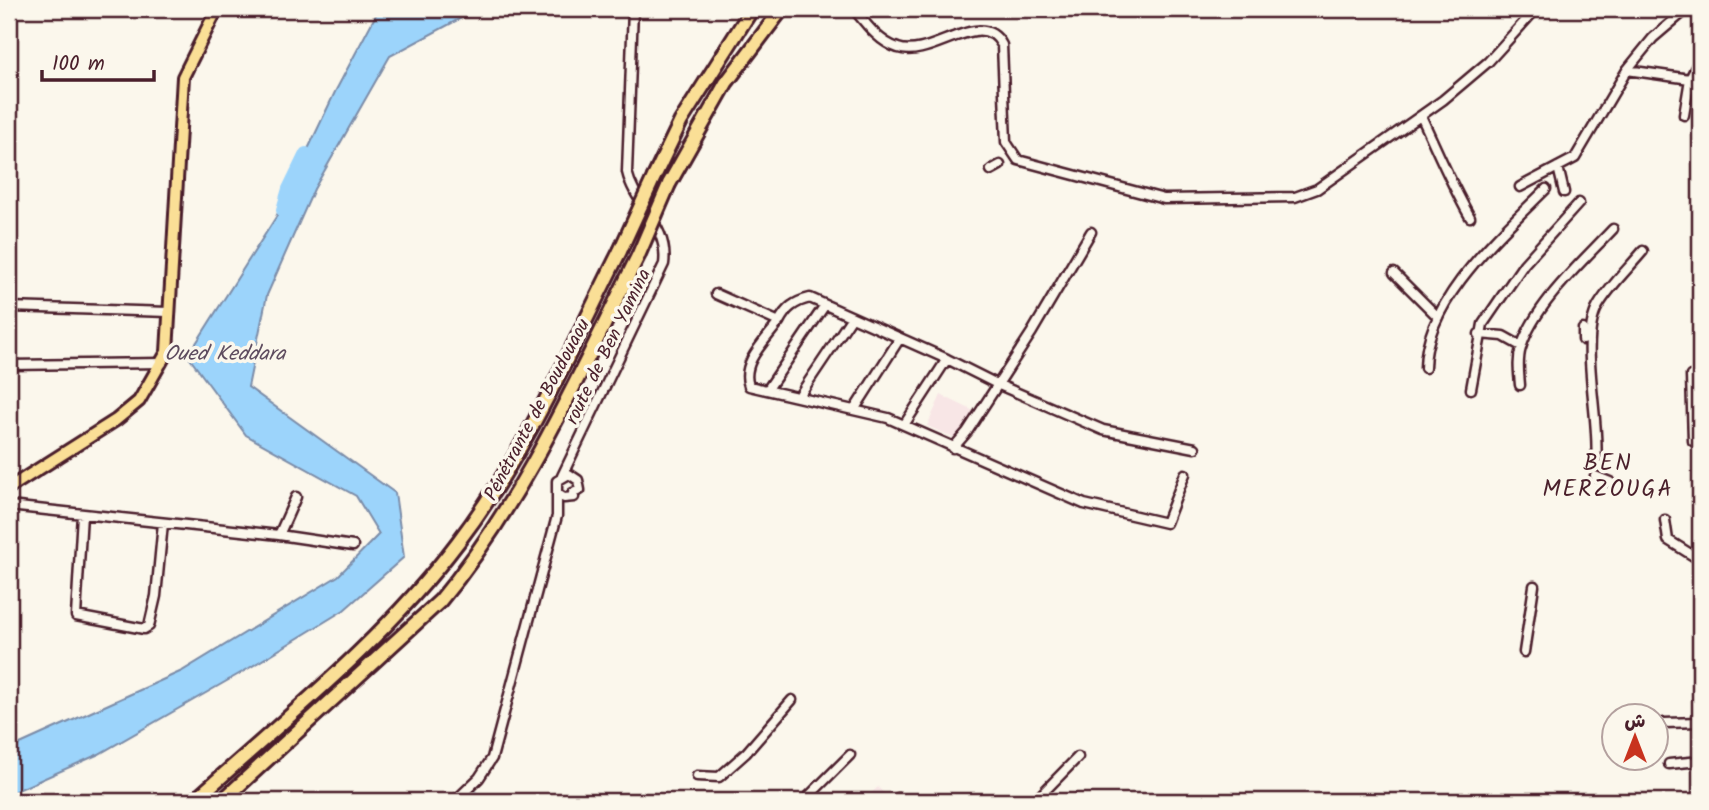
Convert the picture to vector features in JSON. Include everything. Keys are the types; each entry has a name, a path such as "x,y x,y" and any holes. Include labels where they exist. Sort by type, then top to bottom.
{"highway":[{"name":"Pénétrante de Boudouaou","path":"194,801 339,671 457,544 488,501 539,414 681,121 741,22 752,9"},
{"name":"Pénétrante de Boudouaou","path":"222,801 440,601 470,565 556,422 698,127 760,34 782,9"}],"main road":[{"path":"9,488 139,401 167,352 183,76 217,9"}],"street":[{"name":"route de Ben Yamina","path":"562,476 664,264 662,234 634,190 627,172 633,9"},
{"path":"854,9 880,37 907,51 924,49 974,31 993,34 1002,45 1006,142 1014,157 1037,166 1144,195 1193,201 1296,197 1317,189 1421,116 1488,62 1536,9"},
{"path":"1520,187 1575,158 1627,70 1653,38 1687,9"},
{"path":"1684,115 1690,79 1700,59"},
{"path":"1627,70 1690,79"},
{"path":"1421,116 1440,155 1443,171 1470,217"},
{"path":"991,170 1000,165"},
{"path":"1558,167 1564,191"},
{"path":"1425,368 1425,350 1438,317 1469,269 1546,189"},
{"path":"1471,389 1479,334 1524,264 1579,203"},
{"path":"1520,385 1518,362 1521,346 1558,288 1613,229"},
{"path":"953,448 967,432 1091,232"},
{"path":"1596,463 1598,444 1589,339 1592,321 1598,306 1643,251"},
{"path":"1394,273 1438,317"},
{"path":"716,294 779,322"},
{"path":"1185,474 1166,523 1084,504 904,425 799,396 749,386 745,376 747,367 784,312 796,302 810,299 1102,429 1195,448"},
{"path":"768,389 825,305"},
{"path":"9,307 169,312"},
{"path":"799,396 852,317"},
{"path":"1583,330 1583,340"},
{"path":"1479,334 1503,336 1521,346"},
{"path":"854,410 900,338"},
{"path":"904,425 947,359"},
{"path":"9,365 162,363"},
{"path":"1691,376 1693,441"},
{"name":"route de Ben Yamina","path":"573,453 575,477"},
{"path":"460,800 492,758 557,516 556,484 562,476 575,477 580,489 557,516"},
{"path":"1595,477 1611,482"},
{"path":"558,494 570,499"},
{"path":"279,535 296,497"},
{"path":"9,506 279,535 353,547"},
{"path":"82,514 76,617 144,629 149,626 156,596 163,523"},
{"path":"1665,520 1668,540 1700,560"},
{"path":"1524,652 1534,586"},
{"path":"697,776 719,777 746,753 792,700"},
{"path":"1670,723 1700,722"},
{"path":"804,801 850,755"},
{"path":"1035,801 1077,757"},
{"path":"1670,764 1700,761"}],"shaded area":[{"path":"941,395 978,413 964,442 927,426"},
{"path":"878,787 891,801 862,801"},
{"path":"852,792 862,801 841,801"}],"water":[{"name":"Oued Keddara","path":"379,9 535,9 463,17 390,56 314,189 267,295 248,387 395,493 404,557 344,610 246,670 99,754 9,794 9,749 182,671 338,576 379,534 356,496 246,435 188,356 276,217 335,92"}],"waterway":[{"name":"Oued Keddara","path":"283,210 289,189 306,154"},
{"path":"475,792 484,801"}],"district":[{"name":"BEN MERZOUGA","path":"1608,475"}]}
